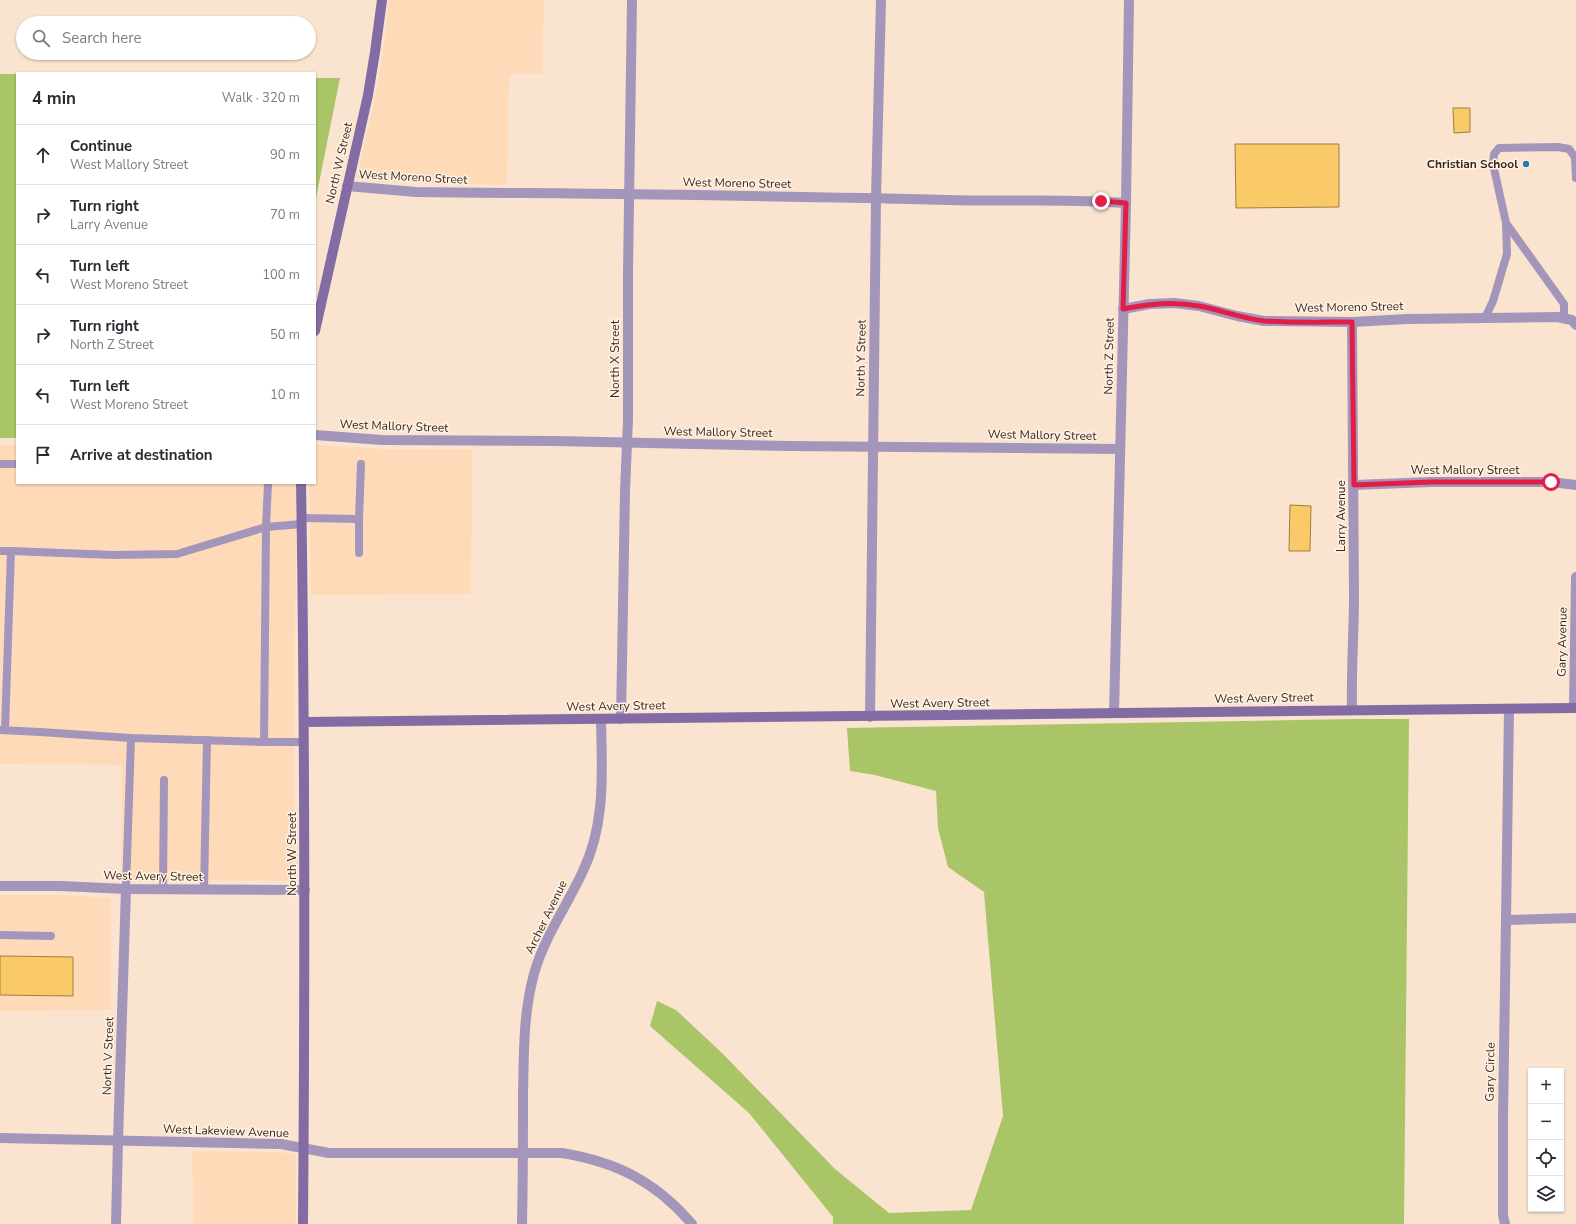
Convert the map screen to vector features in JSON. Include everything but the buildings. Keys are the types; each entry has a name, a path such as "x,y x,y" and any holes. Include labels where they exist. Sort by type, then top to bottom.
{"street":[{"name":"North W Street","path":"316,318 317,306 368,95 382,0"},
{"name":"North X Street","path":"621,719 627,442 632,0"},
{"name":"North Y Street","path":"870,717 876,198 882,0"},
{"name":"North Z Street","path":"1114,713 1126,203 1129,0"},
{"name":"West Moreno Street","path":"347,186 416,192 876,198 1004,202 1101,201 1126,203"},
{"name":"West Moreno Street","path":"1123,309 1150,304 1174,303 1199,306 1264,321 1352,322 1564,317 1576,322"},
{"name":"Larry Avenue","path":"1352,322 1354,485 1354,636 1351,681 1352,710"},
{"name":"West Mallory Street","path":"316,435 382,440 1120,449"},
{"name":"West Mallory Street","path":"1354,485 1431,482 1551,482 1576,485"},
{"name":"North W Street","path":"301,484 305,890 303,1224"},
{"name":"Gary Avenue","path":"1575,708 1576,577"},
{"name":"West Avery Street","path":"304,722 601,720 1575,708"},
{"name":"Gary Circle","path":"1505,1224 1503,1215 1503,1119 1509,709"},
{"name":"Archer Avenue","path":"522,1224 524,1043 527,1002 543,946 583,871 591,852 599,823 602,770 601,720"},
{"name":"West Avery Street","path":"0,886 60,886 163,890 305,890"},
{"name":"North V Street","path":"116,1224 126,889"},
{"path":"1506,920 1576,918"},
{"name":"West Lakeview Avenue","path":"0,1138 281,1144 329,1153 562,1153 600,1161 617,1167 650,1185 666,1196 692,1224"}],"lane":[{"path":"1485,318 1493,301 1507,254 1506,223 1493,164 1494,154 1499,148 1558,147 1569,150 1575,157 1576,178"},
{"path":"1506,223 1564,304 1564,317"},
{"path":"0,464 16,464"},
{"path":"359,553 361,464"},
{"path":"264,742 266,527 268,484"},
{"path":"0,551 114,555 177,554 266,527 302,521 359,519"},
{"path":"12,551 2,730 131,738 304,742"},
{"path":"126,889 131,738"},
{"path":"204,890 207,740"},
{"path":"163,890 164,780"},
{"path":"0,935 51,936"}],"shaded area":[{"path":"389,0 544,0 542,74 509,74 507,185 416,183 357,178 383,54"},
{"path":"0,445 16,445 16,484 296,484 294,881 121,880 122,765 0,764"},
{"path":"316,445 382,449 472,449 471,594 311,595 309,484 316,484"},
{"path":"0,895 60,895 111,898 111,1010 0,1011"},
{"path":"192,1151 280,1152 296,1155 296,1224 194,1224"}],"green space":[{"path":"0,74 16,74 16,438 0,438"},
{"path":"316,78 340,78 316,198"},
{"path":"1409,719 1404,1224 833,1224 833,1217 749,1113 650,1026 657,1001 676,1010 721,1052 835,1169 889,1213 971,1210 1003,1116 984,892 948,867 938,828 936,791 875,775 850,771 847,728"}],"place":[{"name":"Christian School","path":"1526,164"}],"route":[{"path":"1101,201 1126,203 1123,309 1165,302 1199,306 1264,321 1352,322 1354,485 1431,482 1551,482"}]}
